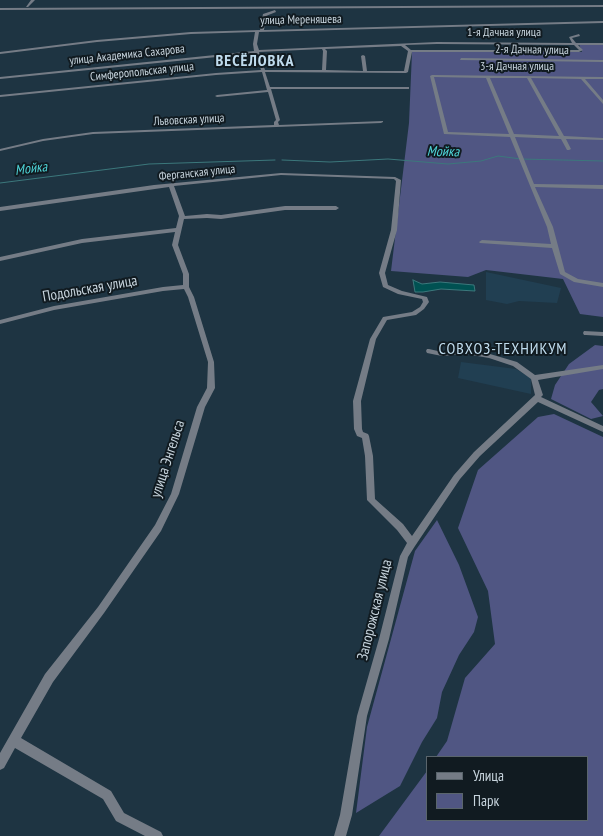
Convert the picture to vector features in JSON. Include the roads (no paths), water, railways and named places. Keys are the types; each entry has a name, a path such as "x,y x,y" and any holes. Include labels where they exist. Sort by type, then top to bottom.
{"street":[{"path":"27,6 32,0"},
{"path":"163,8 164,2"},
{"path":"170,8 173,2"},
{"path":"0,9 603,6"},
{"path":"277,126 276,122 278,120 255,44 264,16 272,11 340,11"},
{"name":"улица Мереняшева","path":"0,53 169,35 603,22"},
{"path":"404,46 410,51 582,50 570,38 579,35"},
{"name":"1-я Дачная улица","path":"404,46 453,43 603,44"},
{"name":"улица Академика Сахарова","path":"0,78 257,51 404,46"},
{"path":"323,48 324,71"},
{"name":"Симферопольская улица","path":"0,96 216,74 324,71 406,72 410,51"},
{"path":"363,56 365,71"},
{"name":"2-я Дачная улица","path":"461,59 603,61"},
{"name":"3-я Дачная улица","path":"511,136 446,133 432,76 603,78"},
{"path":"488,77 516,149 550,227 562,273 576,281 603,285"},
{"path":"528,78 569,149"},
{"path":"582,78 603,103"},
{"path":"217,96 269,89 408,88"},
{"name":"Львовская улица","path":"0,150 43,140 93,133 381,122"},
{"path":"511,136 603,138"},
{"name":"Ферганская улица","path":"0,209 171,185 281,174 397,178 399,180 394,230 382,273 384,286 400,293 425,298 426,302 414,314 385,318 373,339 357,401 358,429 360,434 365,436 369,456 371,500 400,527 412,543"},
{"path":"171,185 182,218 221,217 285,208 336,208"},
{"path":"532,185 603,187"},
{"name":"улица Энгельса","path":"0,764 48,678 102,610 158,528 175,494 201,407 211,388 212,362 186,288 186,274 175,245 177,230 182,218"},
{"path":"0,259 82,241 177,230"},
{"path":"482,242 554,246"},
{"name":"Подольская улица","path":"0,322 54,308 163,289 186,288"},
{"path":"586,333 603,334"},
{"path":"429,350 442,354 466,352 490,356 515,364 534,378 539,395 537,398 603,429"},
{"path":"534,378 603,367"},
{"name":"Запорожская улица","path":"340,836 346,815 362,716 404,556 457,477 477,454 537,398"},
{"path":"12,740 107,795 120,817 157,836"}],"waterway":[{"name":"Мойка","path":"282,160 330,162 388,159 448,164 481,161 498,156 521,159 603,161"},
{"name":"Мойка","path":"0,183 149,164 275,160"}],"district":[{"name":"ВЕСЁЛОВКА","path":"255,61"},
{"name":"СОВХОЗ-ТЕХНИКУМ","path":"503,349"}]}
